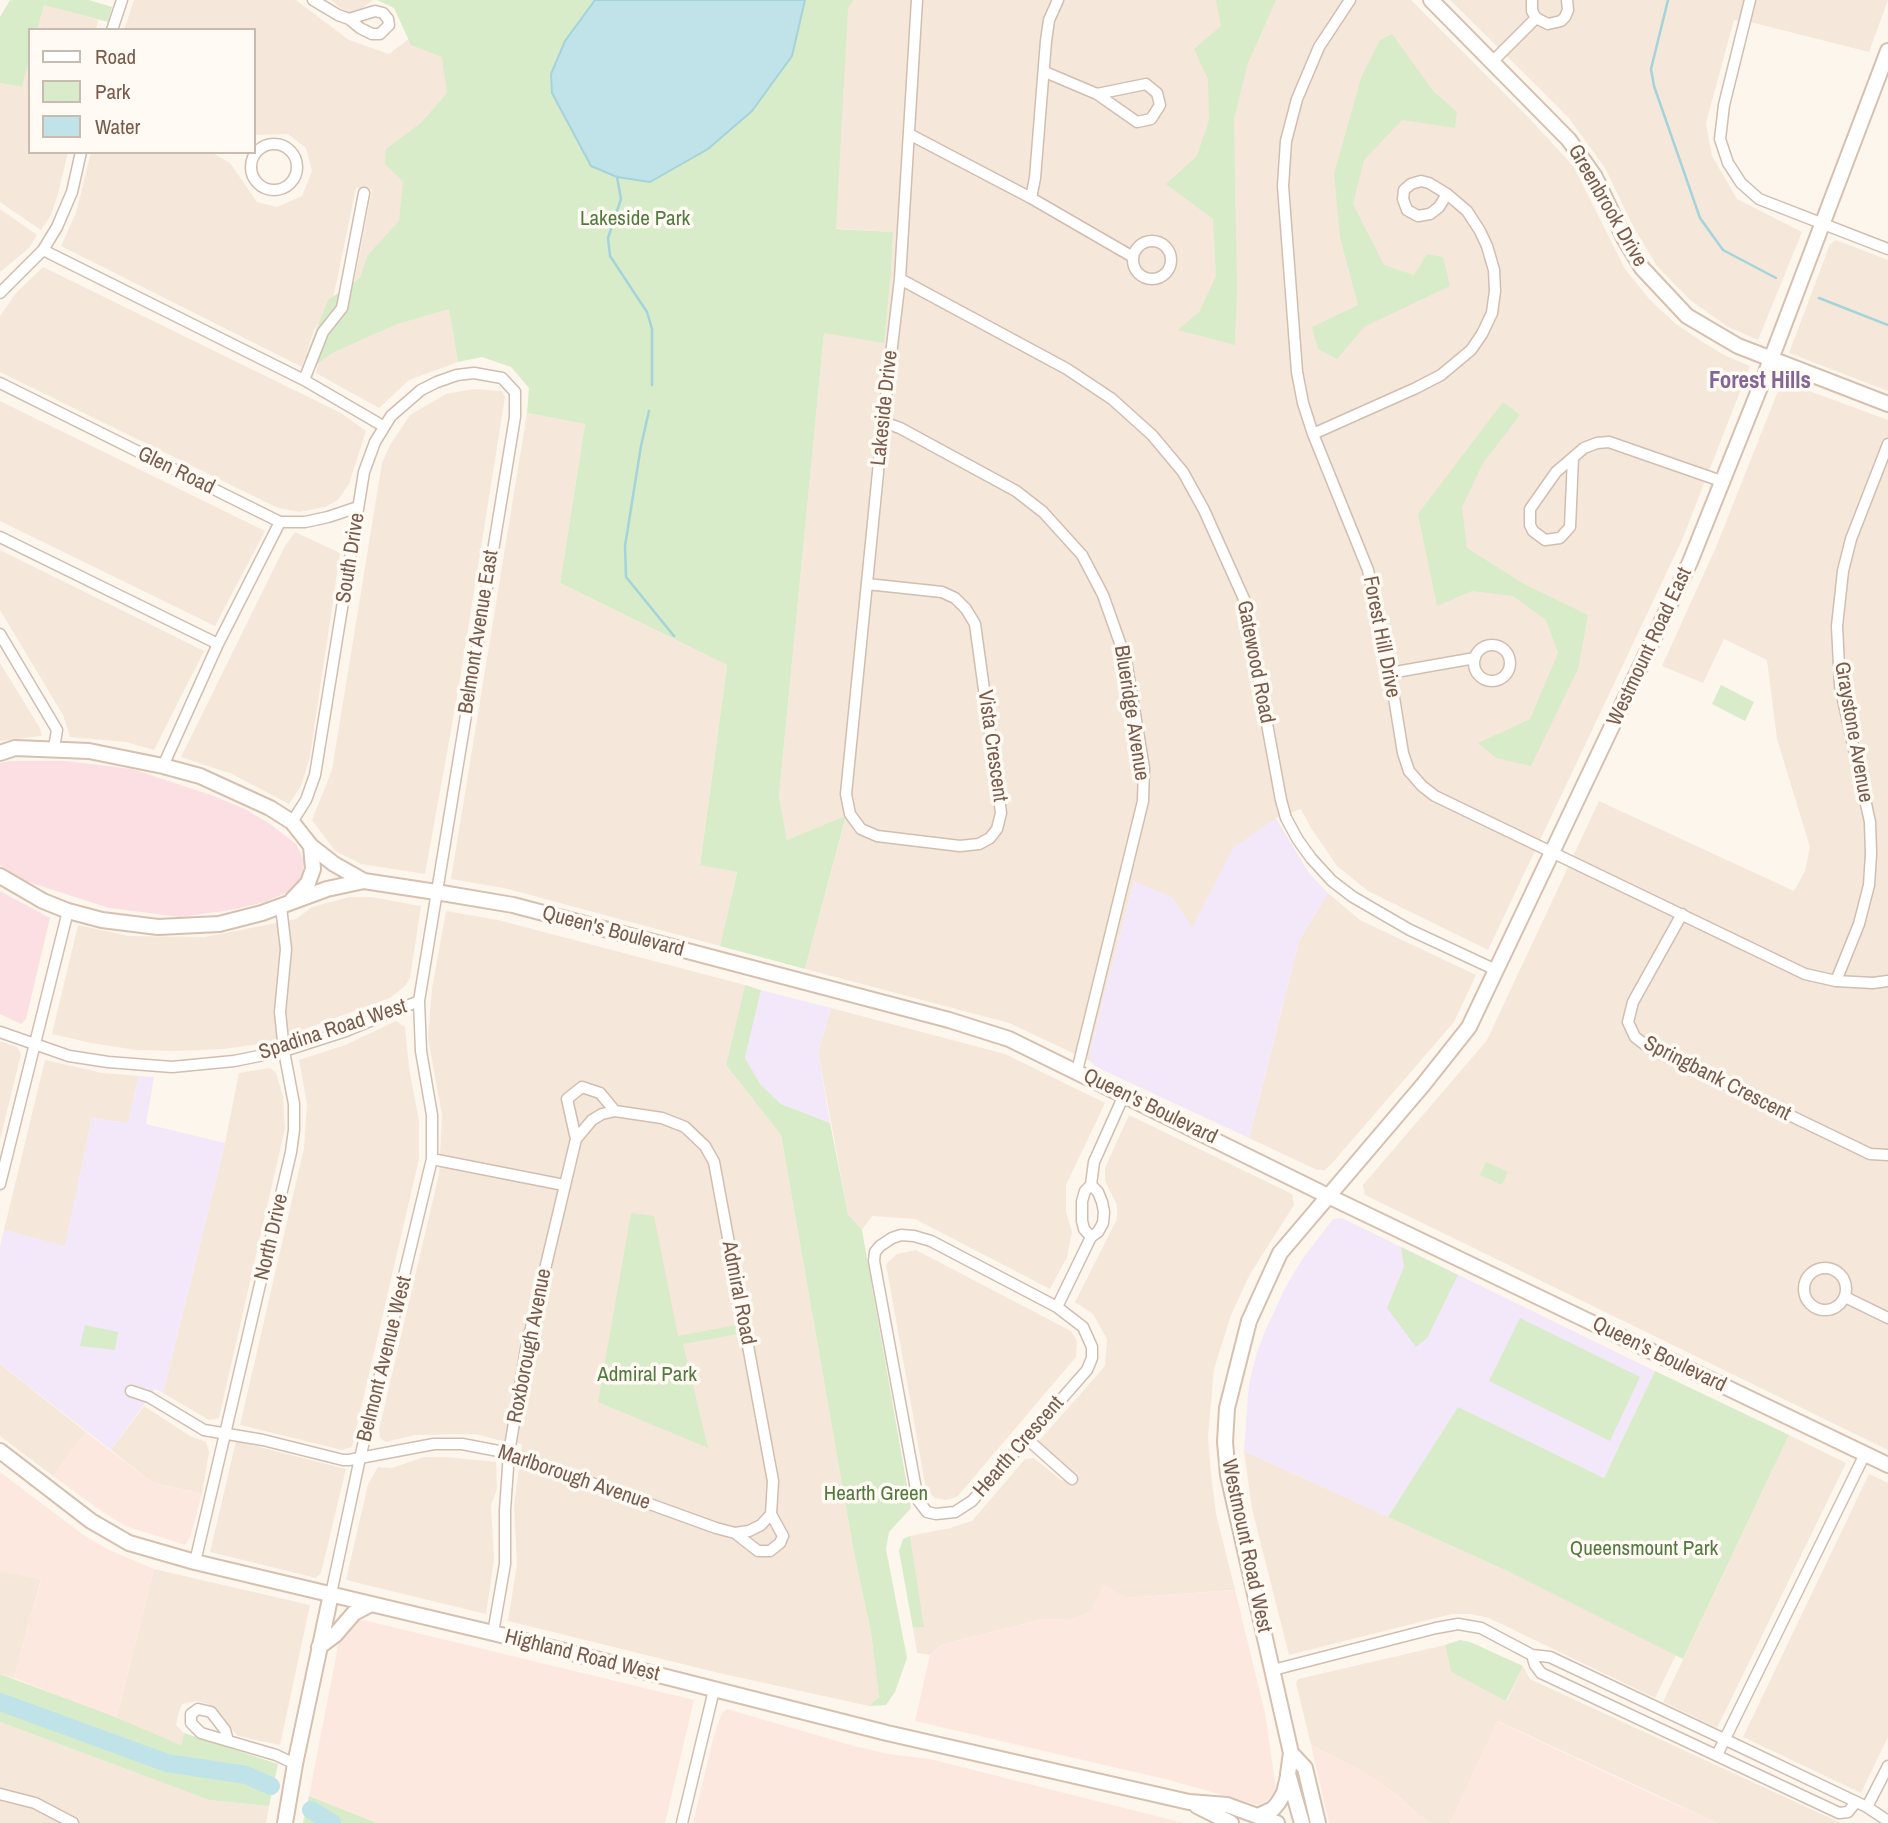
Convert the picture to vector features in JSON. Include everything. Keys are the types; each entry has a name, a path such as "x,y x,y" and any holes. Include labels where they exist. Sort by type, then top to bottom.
{"main road":[{"name":"Greenbrook Drive","path":"1431,0 1493,61 1583,157 1642,268 1687,316 1713,333 1771,360 1888,404"},
{"name":"Westmount Road East","path":"1328,1196 1462,1038 1473,1020 1690,562 1724,482 1888,51"},
{"name":"Queen's Boulevard","path":"0,752 15,748 89,751 200,776 270,808 292,822 311,846 334,864 365,881 513,905 949,1020 1009,1039 1328,1196 1888,1465"},
{"path":"284,905 307,883 313,869 311,846"},
{"name":"Queen's Boulevard","path":"0,876 43,901 68,911 113,922 158,927 219,924 327,889 365,881"},
{"name":"Westmount Road West","path":"1301,1823 1288,1774 1291,1753 1228,1475 1225,1442 1227,1408 1249,1321 1280,1253 1328,1196"},
{"name":"Highland Road West","path":"0,1451 91,1521 129,1544 887,1733 1189,1802 1227,1805 1277,1823"},
{"name":"Belmont Avenue West","path":"285,1823 331,1594"},
{"path":"319,1647 354,1613 371,1604"},
{"name":"Westmount Road West","path":"1291,1753 1305,1768 1318,1823"},
{"path":"1258,1816 1273,1809 1278,1803 1284,1793 1288,1774"},
{"name":"Highland Road West","path":"1189,1802 1231,1823"}],"street":[{"path":"113,28 122,0"},
{"path":"313,0 349,19"},
{"name":"Lakeside Drive","path":"850,814 846,794 900,279 917,0"},
{"path":"1031,198 1046,41 1049,20 1058,0"},
{"name":"Forest Hill Drive","path":"1350,0 1319,47 1297,99 1286,141 1283,186 1297,372 1313,434 1368,570 1390,673 1403,753 1409,771 1435,796 1805,974 1836,981 1873,984 1888,981"},
{"path":"1532,0 1532,11 1536,18 1548,24 1560,21 1568,10 1567,0"},
{"path":"1750,0 1724,105 1720,139 1728,163 1741,183 1759,199 1888,248"},
{"path":"1493,61 1536,18"},
{"path":"1045,72 1097,94 1137,122 1151,119 1160,105 1157,93 1146,84 1097,94"},
{"path":"909,134 1031,198 1133,257 1137,272 1151,279 1163,276 1171,265 1171,253 1159,242 1145,242 1139,246 1133,257"},
{"path":"249,155 251,169 262,186 276,190 283,188 294,178 297,162 291,151 282,145 274,144 256,151"},
{"path":"0,293 43,250 66,210 80,154"},
{"path":"1313,434 1441,375 1471,350 1482,334 1492,313 1495,291 1494,271 1480,231 1466,211 1447,194 1437,187 1421,181 1411,184 1404,190 1403,199 1407,210 1418,216 1430,214 1439,207 1447,194"},
{"path":"304,380 323,332 342,308 364,193"},
{"path":"43,250 304,380 383,426"},
{"name":"Gatewood Road","path":"900,279 1067,369 1112,399 1153,435 1183,472 1204,510 1244,599 1280,800 1298,840 1332,881 1353,897 1410,930 1496,970"},
{"name":"South Drive","path":"292,822 306,800 315,775 364,472 383,426 421,390 437,382 474,373 502,378"},
{"name":"Belmont Avenue East","path":"436,892 515,417 515,391 502,378"},
{"name":"Glen Road","path":"0,383 280,522 305,522 358,506"},
{"name":"Blueridge Avenue","path":"883,422 900,428 1016,491 1044,512 1082,555 1103,595 1124,651 1144,768 1143,801 1077,1071"},
{"path":"1573,458 1570,527 1560,538 1545,540 1533,531 1530,525 1530,509 1556,472 1573,458 1584,449 1597,443 1609,442 1724,482"},
{"name":"Graystone Avenue","path":"1836,981 1860,924 1869,885 1871,854 1870,822 1840,687 1837,626 1843,571 1851,539 1888,444"},
{"path":"163,766 218,644 280,522"},
{"path":"0,537 218,644"},
{"name":"Vista Crescent","path":"850,814 861,829 877,836 960,846 979,844 990,838 997,829 1001,813 975,624 956,598 942,592 867,584"},
{"path":"0,634 57,730 54,748"},
{"path":"1390,673 1475,658"},
{"name":"Belmont Avenue West","path":"331,1594 360,1458 432,1159 432,1115 421,1051 419,1001 436,892"},
{"name":"North Drive","path":"195,1562 294,1130 294,1104 280,1012 286,950 284,905"},
{"path":"0,1184 68,911"},
{"name":"Springbank Crescent","path":"1682,914 1633,1002 1628,1022 1635,1037 1648,1048 1870,1154 1888,1155"},
{"name":"Spadina Road West","path":"0,1032 69,1056 172,1067 234,1061 284,1051 346,1031 419,1001"},
{"path":"432,1159 564,1185 576,1139 592,1120 615,1111 600,1093 582,1087 567,1099 576,1139"},
{"path":"1091,1237 1084,1229 1081,1213 1085,1191 1091,1185 1094,1162 1124,1095"},
{"name":"Admiral Road","path":"615,1111 678,1123 693,1133 714,1162 773,1481 771,1514"},
{"name":"Roxborough Avenue","path":"493,1633 505,1564 509,1452 526,1349 564,1185"},
{"path":"1057,1307 1091,1237 1103,1223 1104,1212 1098,1192 1091,1185"},
{"name":"Hearth Crescent","path":"901,1235 931,1241 1057,1307 1083,1328 1092,1347 1092,1358 1087,1370 1026,1438 965,1507 946,1514 927,1512 923,1508 918,1500 874,1261 875,1252 892,1238 901,1235"},
{"path":"1831,1269 1844,1279 1847,1290 1845,1297 1831,1310 1817,1308 1806,1298 1806,1281 1815,1270 1831,1269"},
{"path":"1845,1297 1888,1318"},
{"name":"Marlborough Avenue","path":"131,1391 149,1396 204,1430 343,1460 434,1444 463,1444 509,1452 735,1533 758,1551 770,1551 780,1544 783,1536 771,1514 761,1525 749,1531 735,1533"},
{"path":"1026,1438 1072,1479"},
{"path":"1717,1755 1865,1454"},
{"path":"1273,1670 1436,1628 1458,1625 1482,1628 1532,1655 1550,1657 1867,1807 1888,1821"},
{"path":"1532,1655 1541,1672 1839,1812 1848,1812 1856,1802"},
{"path":"682,1823 713,1689"},
{"path":"228,1741 276,1755 295,1764"},
{"path":"1867,1807 1888,1766"},
{"path":"0,1794 35,1803 73,1823"}],"shaded area":[{"path":"134,0 296,0 349,40 389,54 415,34 476,70 395,266 353,288 372,189 356,188 332,304 314,330 302,367 61,246 76,213 91,154 214,154 230,163 257,202 277,207 302,196 312,171 306,148 288,134 256,135 256,28 125,28"},
{"path":"331,0 373,0 357,12 345,12"},
{"path":"841,0 1411,0 1574,167 1625,269 1650,300 1675,323 1701,341 1750,366 1682,540 1488,950 1368,891 1337,866 1301,809 1276,818 1192,928 1134,881 1090,1051 1090,1061 1009,1023 805,969 846,817 787,840 779,796 824,332 884,342 893,232 827,228"},
{"path":"1450,0 1888,0 1869,52 1734,20 1706,123 1712,156 1737,199 1802,232 1758,340 1728,327 1690,300 1657,266 1635,230 1605,168 1568,117"},
{"path":"44,4 98,20 96,28 38,28"},
{"path":"28,65 28,154 68,154 51,215 41,230 0,202 0,83 22,87"},
{"path":"0,209 37,235 29,248 0,272"},
{"path":"1836,240 1888,260 1888,391 1789,353 1830,244"},
{"path":"43,267 341,413 366,431 349,484 338,500 325,507 299,512 278,508 0,372 0,316 16,293"},
{"path":"449,306 458,362 409,380 379,408 316,373 321,353 386,322"},
{"path":"1782,381 1888,420 1888,1450 1365,1195 1363,1185 1487,1040 1599,801 1794,891 1805,871 1810,847 1777,739 1767,660 1724,639 1703,683 1662,666 1716,547"},
{"path":"474,389 502,391 505,397 458,692 425,874 361,864 335,851 312,820 332,770 382,463 390,445 410,415 446,394"},
{"path":"0,401 265,531 215,626 0,521"},
{"path":"527,413 585,424 560,583 727,665 700,864 737,871 720,946 508,889 451,879"},
{"path":"295,532 340,553 310,757 301,786 289,804 232,774 181,757 285,546"},
{"path":"0,550 204,651 154,750 126,742 70,737 63,715 0,610"},
{"path":"0,663 40,728 42,736 0,741"},
{"path":"66,761 132,769 211,795 245,809 296,844 304,860 302,879 290,891 265,902 180,917 109,908 19,879 0,865 0,763"},
{"path":"1276,818 1309,873 1328,893 1299,941 1249,1138 1096,1067 1090,1061 1090,1051 1134,881 1173,898 1192,928 1233,848"},
{"path":"0,891 50,918 26,1019 21,1024 0,1014"},
{"path":"1328,893 1360,920 1476,975 1454,1022 1334,1161 1325,1170 1317,1170 1249,1138 1299,941"},
{"path":"349,897 371,897 421,906 410,978 405,986 390,998 266,1043 224,1049 136,1050 52,1034 78,925 129,936 205,937 296,919 312,907"},
{"path":"446,911 498,920 745,985 726,1065 781,1135 854,1553 871,1633 879,1697 869,1706 719,1673 508,1621 517,1564 514,1506 522,1444 476,1434 415,1435 386,1442 380,1438 379,1430 439,1174 442,1115 428,1038 432,989"},
{"path":"761,990 831,1008 818,1052 830,1123 781,1104 761,1085 745,1058"},
{"path":"831,1008 1005,1054 1105,1103 1066,1185 1066,1212 1072,1232 1067,1257 1050,1289 915,1219 872,1216 862,1230 848,1214 818,1052"},
{"path":"396,1021 405,1027 419,1121 419,1159 352,1447 342,1450 240,1425 304,1148 307,1104 299,1060 345,1045"},
{"path":"0,1041 17,1047 21,1054 0,1140"},
{"path":"45,1060 103,1073 139,1076 128,1123 92,1118 65,1247 4,1230"},
{"path":"270,1068 276,1073 283,1096 285,1128 219,1418 209,1420 163,1393 225,1143 239,1073"},
{"path":"139,1076 154,1077 146,1124 225,1143 163,1393 155,1389 111,1450 0,1364 0,1246 4,1230 65,1246 92,1118 128,1123"},
{"path":"1129,1115 1292,1194 1294,1205 1250,1274 1231,1315 1214,1369 1208,1437 1211,1474 1216,1514 1235,1590 1126,1598 1069,1620 1045,1619 941,1645 930,1655 917,1653 913,1628 923,1627 910,1536 972,1521 1025,1459 1034,1458 1062,1481 1067,1476 1076,1477 1039,1441 1105,1366 1107,1339 1093,1314 1075,1302 1117,1219 1117,1205 1105,1181 1105,1168"},
{"path":"1342,1218 1655,1371 1604,1478 1458,1408 1388,1517 1244,1451 1249,1383 1266,1329 1303,1258 1333,1219"},
{"path":"916,1250 1071,1331 1077,1341 1076,1357 957,1497 945,1500 935,1498 926,1489 886,1264 897,1254"},
{"path":"0,1364 86,1432 53,1476 0,1436"},
{"path":"144,1406 190,1436 206,1442 209,1452 202,1494 153,1483 111,1450"},
{"path":"86,1432 153,1483 202,1494 190,1537 185,1545 125,1526 53,1476"},
{"path":"1789,1435 1846,1463 1717,1728 1663,1702"},
{"path":"236,1441 346,1469 321,1573 316,1578 210,1552"},
{"path":"1244,1451 1505,1570 1676,1655 1655,1698 1489,1618 1470,1614 1452,1614 1289,1655 1252,1509"},
{"path":"424,1457 496,1462 497,1489 491,1505 494,1560 486,1614 346,1580 368,1484 378,1467 392,1468"},
{"path":"0,1472 85,1536 109,1550 154,1569 116,1719 14,1678 41,1580 0,1570"},
{"path":"1869,1474 1888,1483 1888,1737 1861,1793 1743,1737"},
{"path":"154,1569 310,1605 280,1745 238,1736 208,1704 197,1701 182,1704 178,1715 176,1725 184,1733 181,1745 116,1719"},
{"path":"0,1570 41,1579 14,1678 0,1674"},
{"path":"1103,1584 1126,1598 1235,1590 1265,1713 1276,1789 1268,1800 1258,1805 1169,1780 915,1721 930,1655 941,1645 1045,1619 1069,1620 1091,1611"},
{"path":"351,1617 694,1700 665,1823 377,1823 309,1796 343,1620"},
{"path":"1445,1645 1451,1672 1507,1701 1523,1666 1530,1679 1841,1823 1717,1823 1498,1721 1450,1823 1432,1823 1365,1773 1311,1745 1296,1683 1298,1679"},
{"path":"727,1709 854,1746 888,1754 930,1759 1184,1823 693,1823 714,1735 722,1713"},
{"path":"1497,1721 1650,1793 1717,1823 1450,1823"},
{"path":"0,1722 209,1800 269,1806 266,1823 0,1823"},
{"path":"1311,1745 1365,1773 1432,1823 1329,1823"}],"green space":[{"path":"10,0 89,0 112,7 108,22 44,5 38,28 28,28 28,65 22,87 0,83 0,17"},
{"name":"Lakeside Park","path":"377,0 853,0 848,9 836,229 893,232 891,274 884,343 824,333 779,796 787,840 846,816 805,969 720,946 737,872 700,865 727,665 560,583 585,424 527,413 529,388 511,367 482,357 458,362 449,309 397,324 332,353 317,364 305,358 328,300 360,278 368,255 399,221 403,182 385,164 386,149 422,122 447,93 442,57 411,45 394,8"},
{"path":"1216,0 1276,0 1248,63 1234,119 1237,291 1235,345 1178,330 1199,312 1216,276 1213,219 1166,184 1197,156 1209,120 1208,79 1194,49 1221,26"},
{"path":"1392,34 1434,92 1457,112 1455,128 1402,120 1364,160 1353,204 1384,265 1414,275 1427,254 1443,257 1450,286 1364,327 1337,359 1318,349 1312,327 1358,305 1340,237 1334,174 1361,78 1380,40"},
{"path":"1503,402 1520,415 1483,463 1462,507 1467,548 1524,584 1588,615 1578,669 1531,766 1496,758 1478,743 1530,719 1558,653 1546,620 1513,596 1472,591 1437,606 1418,514"},
{"path":"1721,685 1754,702 1745,721 1712,704"},
{"name":"Hearth Green","path":"745,985 761,990 745,1058 761,1085 781,1104 830,1123 848,1214 862,1230 911,1508 889,1532 886,1549 907,1658 895,1692 886,1705 869,1706 879,1697 871,1633 854,1553 781,1135 726,1065"},
{"path":"1486,1162 1508,1172 1502,1185 1480,1175"},
{"name":"Admiral Park","path":"631,1213 654,1216 678,1336 736,1325 738,1334 683,1344 708,1448 598,1402"},
{"path":"1401,1247 1458,1275 1427,1338 1416,1347 1387,1308 1404,1267"},
{"path":"1520,1318 1640,1377 1610,1441 1489,1381"},
{"path":"85,1325 118,1332 115,1350 80,1346"},
{"name":"Queensmount Park","path":"1655,1371 1789,1435 1683,1659 1505,1570 1388,1517 1458,1407 1604,1478"},
{"path":"910,1536 924,1627 913,1628 899,1551 903,1539"},
{"path":"1460,1640 1523,1666 1506,1701 1451,1672 1445,1645"},
{"path":"0,1674 181,1745 184,1733 278,1764 269,1806 209,1800 0,1722"},
{"path":"309,1796 377,1823 303,1823"}],"water":[{"path":"595,0 805,0 792,56 752,111 708,149 650,182 617,177 591,166 552,93 551,74 565,41"}],"waterway":[{"path":"1668,0 1651,69 1654,86 1700,218 1723,250 1776,278"},
{"path":"617,177 621,199 608,238 610,256 647,312 652,329 652,385"},
{"path":"1819,298 1888,325"},
{"path":"649,411 625,546 626,577 674,636"},
{"path":"0,1702 167,1763 246,1775 271,1786"},
{"path":"311,1810 332,1823"}],"district":[{"name":"Forest Hills","path":"1760,382"}]}
